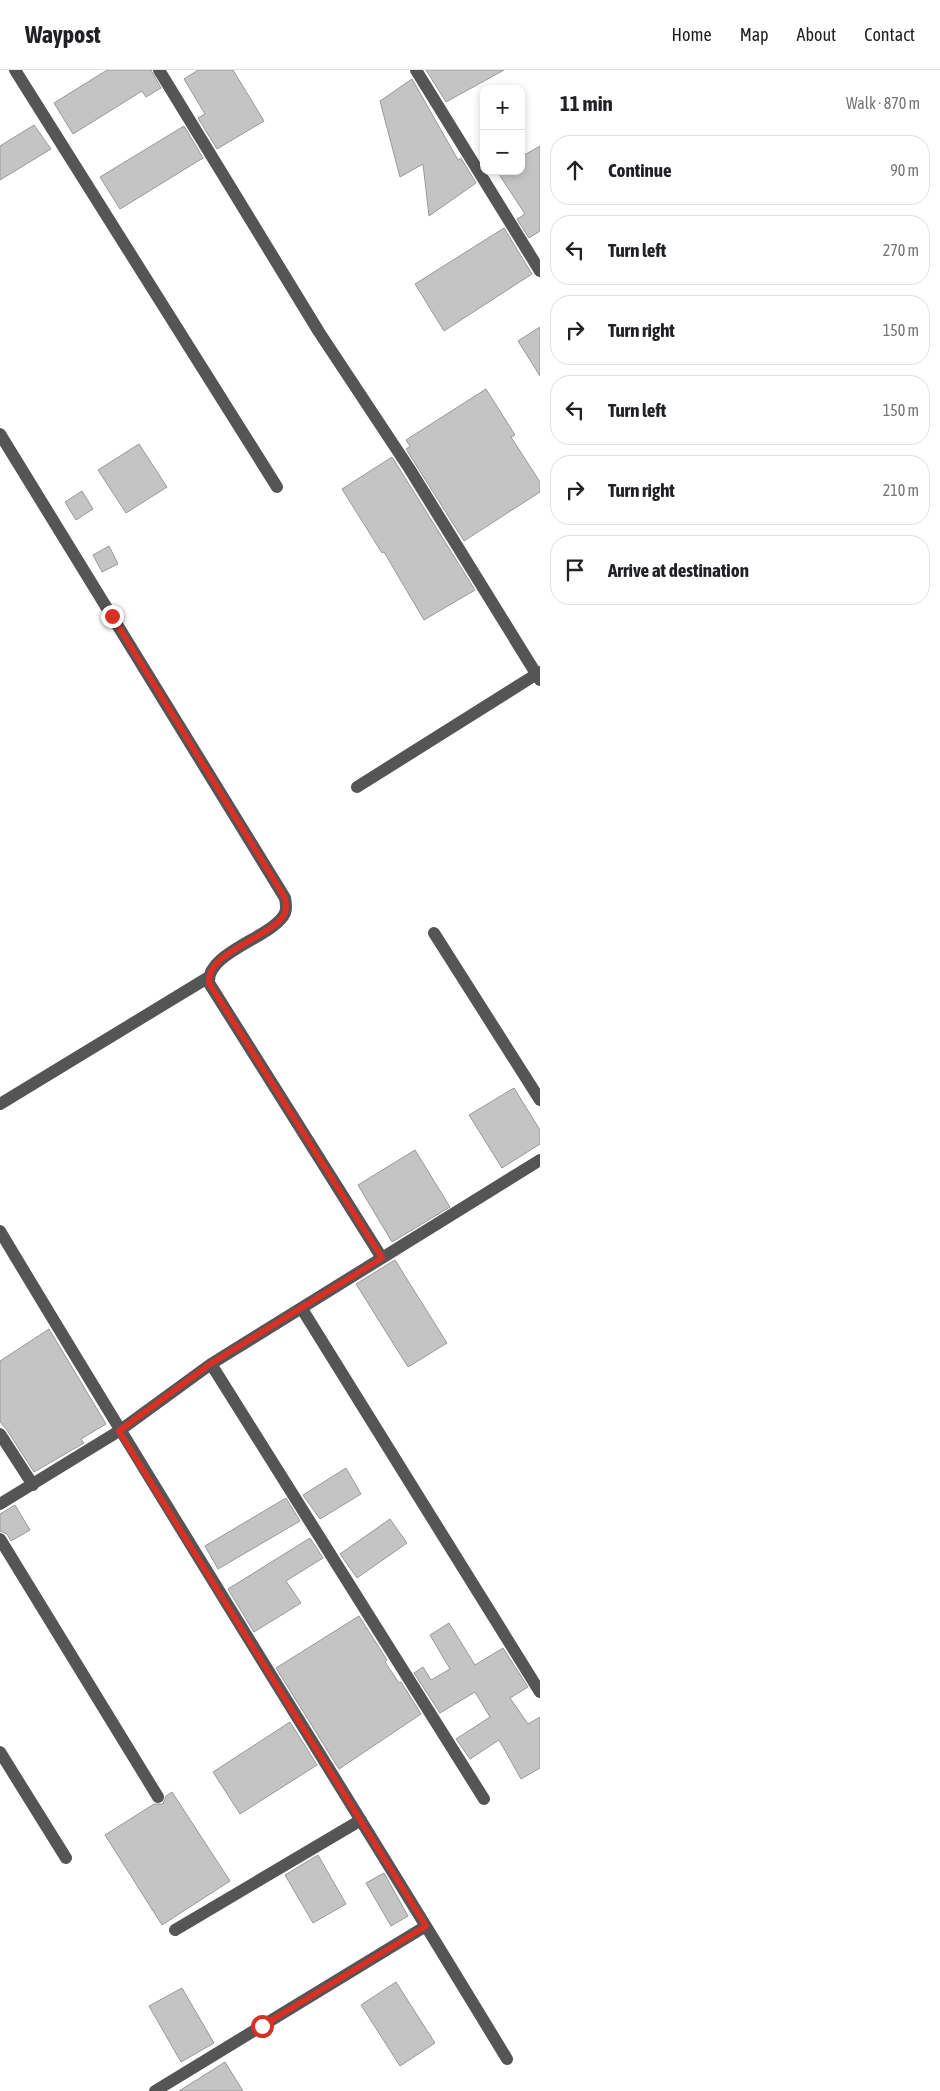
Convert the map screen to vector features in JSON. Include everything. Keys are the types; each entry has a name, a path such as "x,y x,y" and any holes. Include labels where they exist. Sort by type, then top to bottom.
{"lane":[{"path":"15,70 277,487"},
{"path":"159,70 319,332 409,468 539,675 357,787"},
{"path":"416,70 540,271"},
{"path":"0,434 285,898 286,907 280,920 217,962 209,976 0,1104"},
{"path":"434,933 540,1100"},
{"path":"209,976 213,992 382,1258"},
{"path":"0,1504 119,1431 210,1364 540,1160"},
{"path":"0,1231 119,1431 507,2059"},
{"path":"302,1308 540,1692"},
{"path":"210,1364 484,1799"},
{"path":"0,1434 32,1485"},
{"path":"0,1539 158,1797"},
{"path":"0,1752 66,1858"},
{"path":"175,1930 361,1820"},
{"path":"155,2091 426,1926"}],"building":[{"path":"107,70 151,70 161,88 146,97 142,91 73,134 54,103"},
{"path":"198,70 233,70 264,121 217,149 198,118 205,114 184,79"},
{"path":"426,70 504,70 446,102"},
{"path":"412,79 458,160 461,158 476,183 429,216 423,164 400,177 380,101"},
{"path":"34,125 51,149 0,180 0,146"},
{"path":"184,126 203,158 120,209 100,177"},
{"path":"540,146 540,231 529,238 517,219 525,214 500,175 525,175 525,155"},
{"path":"504,228 532,274 444,331 415,284"},
{"path":"540,327 540,376 518,341"},
{"path":"486,389 515,435 511,437 540,482 540,492 464,541 406,449 410,446 406,440"},
{"path":"139,444 167,487 126,513 98,470"},
{"path":"392,457 475,590 424,620 384,552 382,553 342,489"},
{"path":"82,491 93,509 76,520 65,502"},
{"path":"109,546 118,564 102,572 93,555"},
{"path":"514,1088 540,1130 540,1144 502,1168 469,1115"},
{"path":"415,1150 450,1207 392,1242 358,1185"},
{"path":"395,1260 447,1343 408,1367 356,1284"},
{"path":"49,1329 106,1424 81,1439 84,1443 34,1472 0,1422 0,1361"},
{"path":"346,1468 361,1494 320,1519 303,1495"},
{"path":"286,1498 300,1521 218,1569 205,1546"},
{"path":"15,1505 30,1530 11,1541 7,1534 0,1531 0,1514"},
{"path":"390,1519 407,1543 357,1578 340,1554"},
{"path":"310,1538 323,1558 286,1581 301,1603 254,1632 228,1589"},
{"path":"359,1616 387,1660 385,1662 399,1683 401,1682 421,1714 339,1769 276,1668"},
{"path":"449,1623 475,1665 503,1648 528,1687 510,1698 528,1724 540,1717 540,1768 521,1779 499,1740 470,1759 456,1739 490,1717 475,1692 440,1713 414,1673 423,1667 431,1680 450,1669 430,1635"},
{"path":"290,1722 317,1765 240,1814 213,1772"},
{"path":"172,1792 230,1881 162,1925 105,1835 154,1804 163,1804 166,1796"},
{"path":"318,1855 346,1904 313,1923 285,1875"},
{"path":"384,1873 408,1916 391,1926 366,1883"},
{"path":"396,1982 435,2043 400,2066 361,2005"},
{"path":"182,1988 214,2043 181,2062 149,2006"},
{"path":"225,2062 243,2091 179,2091"}],"route":[{"path":"112,616 285,898 285,913 280,920 217,962 209,976 209,983 382,1258 210,1364 119,1431 426,1926 262,2026"}]}
